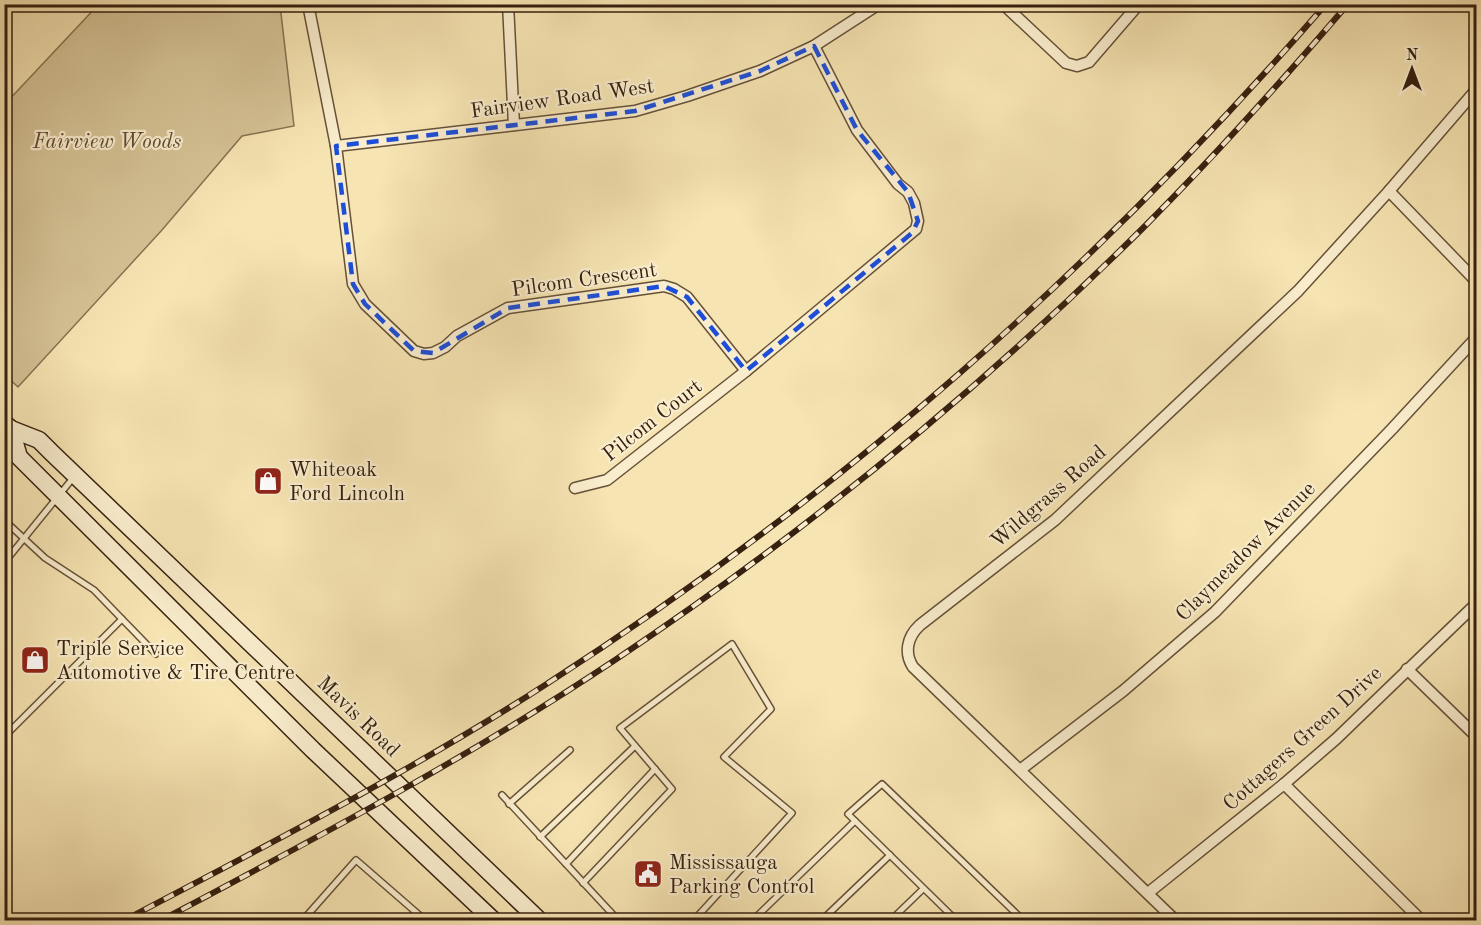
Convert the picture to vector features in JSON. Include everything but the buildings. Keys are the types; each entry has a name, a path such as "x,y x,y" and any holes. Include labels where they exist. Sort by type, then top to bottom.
{"main road":[{"name":"Mavis Road","path":"8,426 39,440 539,921"},
{"name":"Mavis Road","path":"8,426 20,457 314,750 493,921"}],"street":[{"name":"Pilcom Crescent","path":"309,4 336,146 354,284 365,304 414,351 424,354 433,353 445,347 457,336 508,308 664,286 687,297 746,370"},
{"path":"508,4 514,125"},
{"name":"Fairview Road West","path":"336,146 635,111 760,71 814,46 879,4"},
{"path":"1003,4 1066,63 1077,66 1089,62 1138,4"},
{"path":"746,370 912,233 918,221 914,203 908,192 898,184 857,130 814,46"},
{"name":"Wildgrass Road","path":"1175,921 913,667 908,653 912,635 920,625 1055,520 1292,297 1389,191 1476,90"},
{"path":"1389,191 1476,281"},
{"name":"Claymeadow Avenue","path":"1020,770 1139,678 1215,612 1392,429 1476,338"},
{"name":"Pilcom Court","path":"575,488 607,480 746,370"},
{"name":"Cottagers Green Drive","path":"1148,893 1284,784 1336,739 1476,604"},
{"path":"1407,669 1476,736"},
{"path":"1284,784 1421,921"}],"lane":[{"path":"4,563 76,475"},
{"path":"4,520 45,558 94,590 156,654"},
{"path":"4,737 122,618"},
{"path":"583,883 672,789 620,728 732,645 771,709 724,757 792,813 694,921"},
{"path":"540,837 635,746"},
{"path":"510,804 570,750"},
{"path":"566,864 655,769"},
{"path":"956,921 848,814 882,784 1023,921"},
{"path":"501,795 618,921"},
{"path":"753,921 855,821"},
{"path":"822,921 890,855"},
{"path":"303,921 356,860 425,921"},
{"path":"891,921 923,889"}],"highlighted area":[{"path":"814,46 857,130 908,192 918,221 912,233 746,371 687,297 664,286 508,308 433,353 414,351 365,304 353,284 336,146 635,111 760,71"}],"green space":[{"name":"Fairview Woods","path":"98,5 280,5 294,126 242,136 162,230 18,387 4,374 5,104"}],"railway":[{"path":"125,920 338,807 494,717 654,612 760,536 960,373 1055,286 1148,196 1238,102 1326,4"},
{"path":"162,920 392,796 560,696 686,612 823,510 955,402 1082,288 1196,174 1348,4"}],"place":[{"name":"Whiteoak Ford Lincoln","path":"268,481"},
{"name":"Triple Service Automotive & Tire Centre","path":"35,660"},
{"name":"Mississauga Parking Control","path":"648,874"}]}
